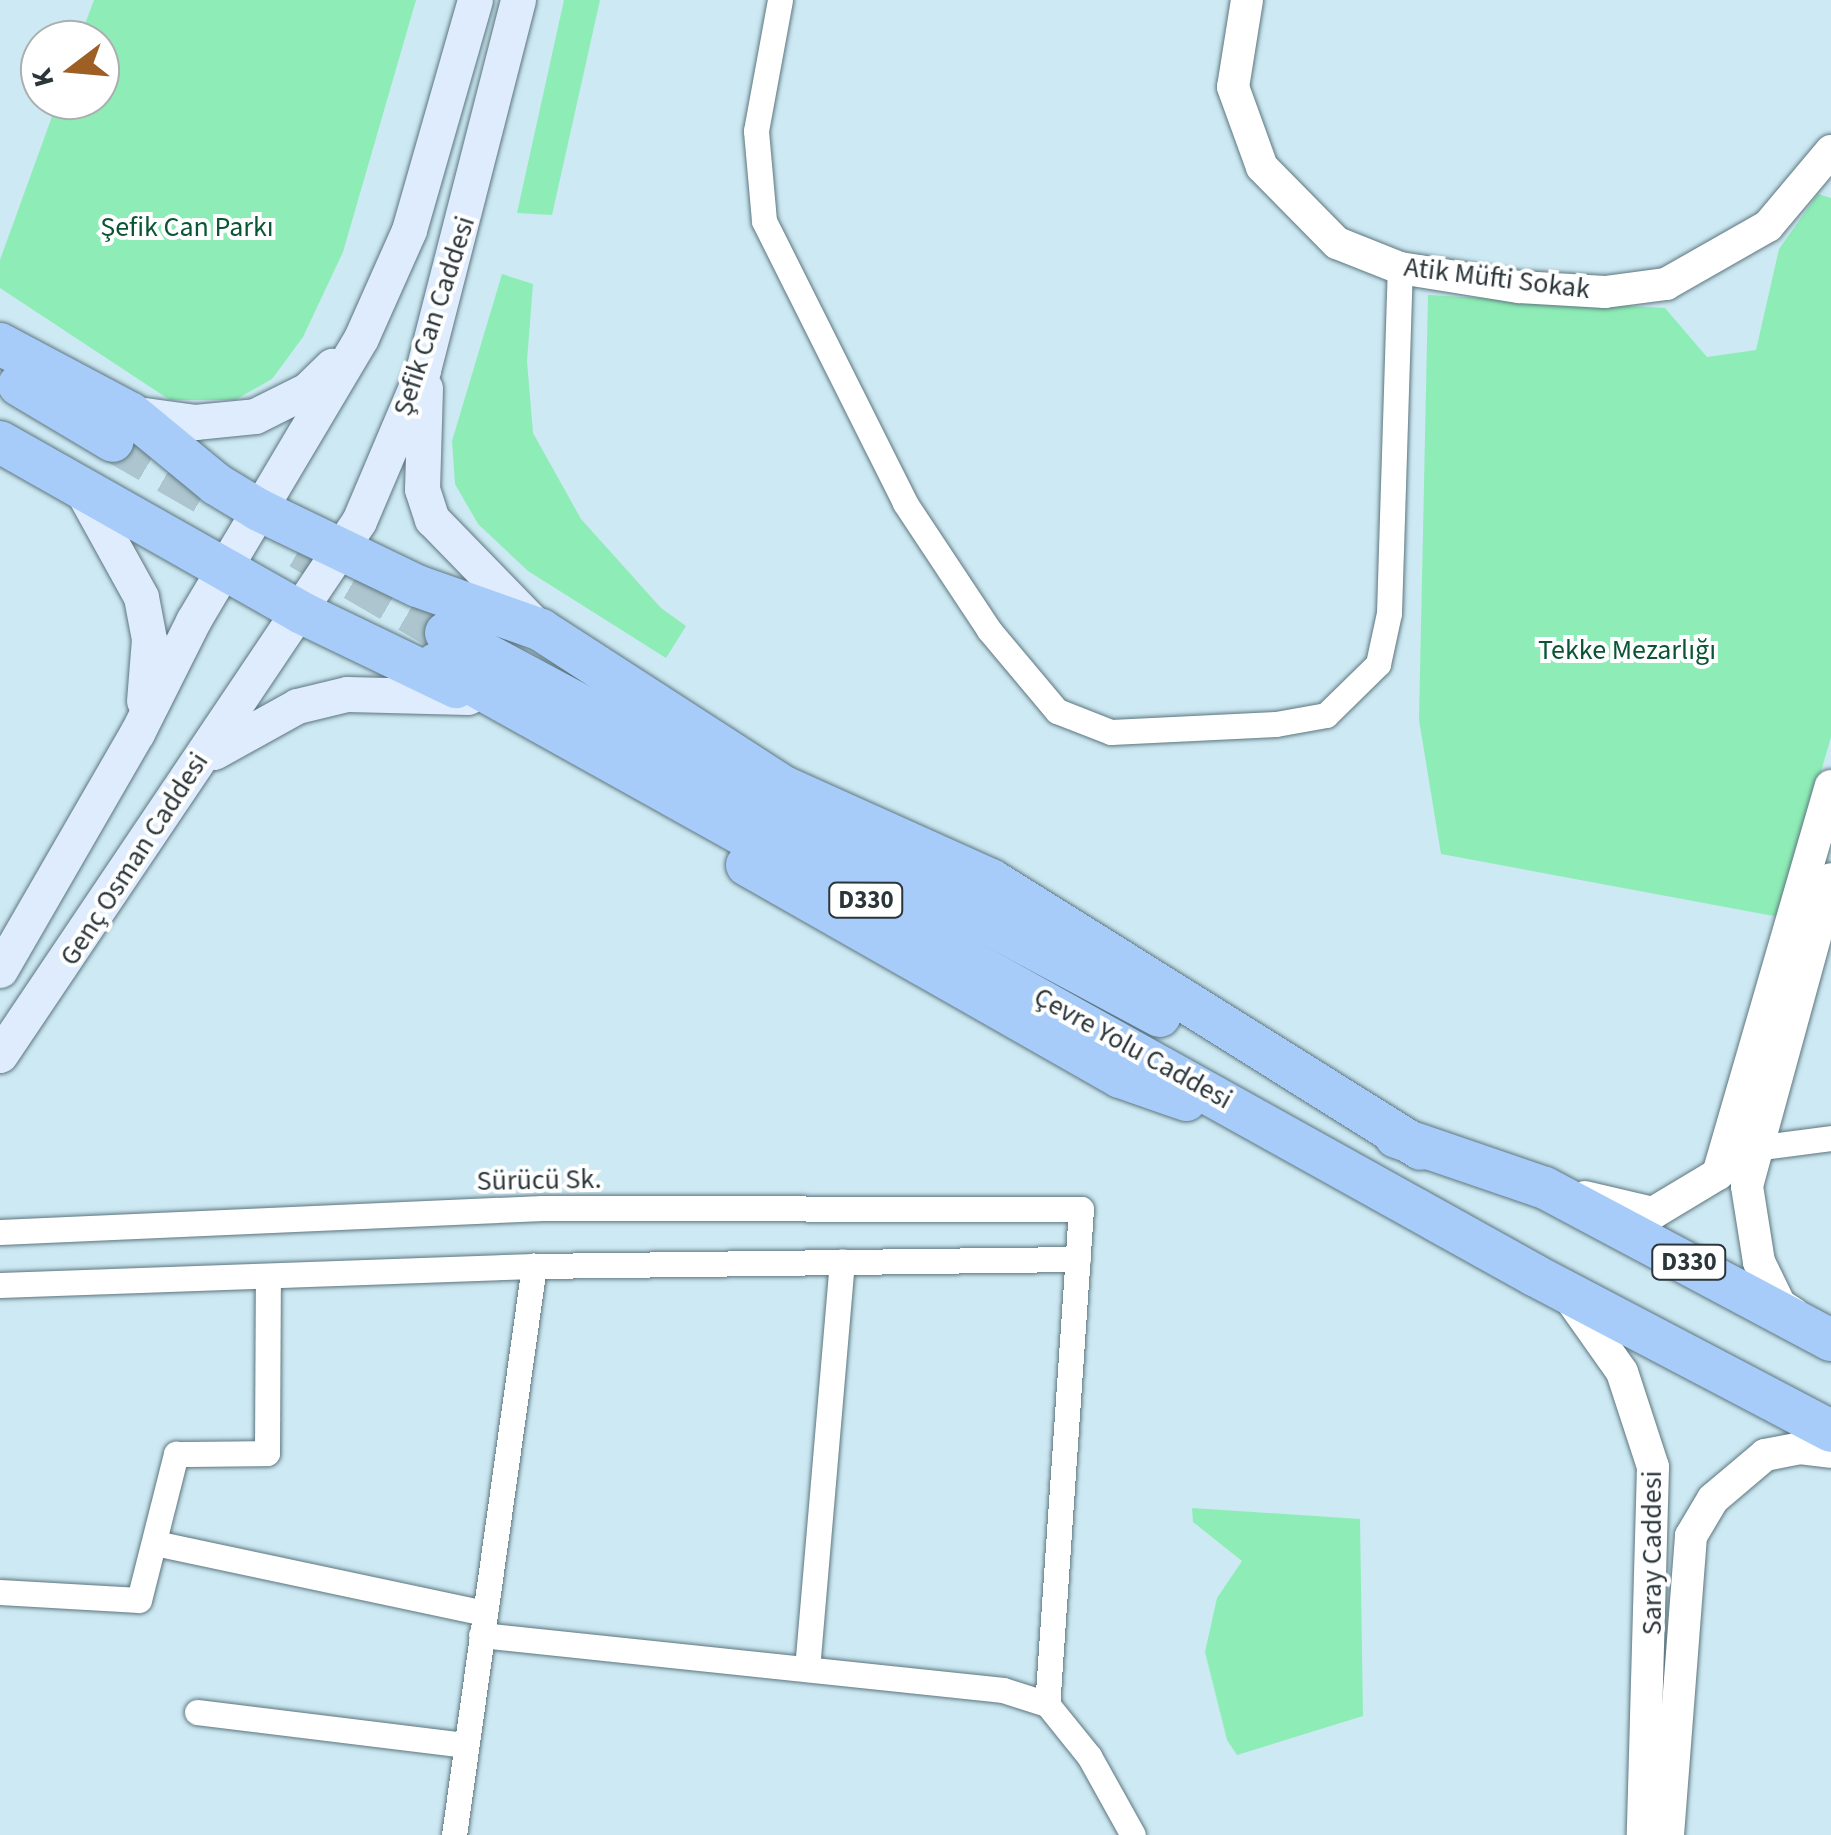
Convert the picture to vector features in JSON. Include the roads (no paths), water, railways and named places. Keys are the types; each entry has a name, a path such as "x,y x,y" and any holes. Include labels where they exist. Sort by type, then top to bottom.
{"highway":[{"path":"0,344 104,454 223,569 302,613 479,698 870,940 1103,1068 1295,1138"},
{"path":"0,373 104,454"},
{"path":"0,428 216,484 342,552 541,630 784,787 991,880 1421,1149"},
{"path":"0,442 104,454"},
{"name":"Çevre Yolu Caddesi","path":"1831,1340 1545,1188 1421,1149 1299,1091 441,648 1568,1294 1831,1431"}],"main road":[{"name":"Şefik Can Caddesi","path":"193,621 362,338 409,230 475,0"},
{"name":"Şefik Can Caddesi","path":"269,663 342,552 427,356 518,0"},
{"path":"137,733 149,676 141,597 126,560 104,454 195,422 256,416 307,390 362,338"},
{"path":"427,356 422,488 432,519 541,630"},
{"name":"Genç Osman Caddesi","path":"7,949 137,733 193,621"},
{"name":"Genç Osman Caddesi","path":"0,1055 193,767 269,663"},
{"path":"193,767 250,728 347,694 479,698"}],"street":[{"path":"780,0 756,130 764,220 905,503 989,630 1057,711 1110,732 1276,724 1326,715 1378,664 1390,613 1400,268"},
{"name":"Atik Müfti Sokak","path":"1247,0 1234,87 1262,167 1337,243 1400,268 1519,287 1605,292 1666,284 1768,226 1831,151"},
{"path":"1545,1188 1653,1212 1718,1174 1831,786"},
{"path":"1831,878 1747,1186 1759,1262 1780,1305 1831,1340"},
{"path":"1755,1148 1831,1138"},
{"name":"Sürücü Sk.","path":"0,1232 542,1208 1081,1209 1078,1259"},
{"path":"0,1285 268,1280 534,1266 1078,1259 1046,1704"},
{"path":"807,1669 842,1262"},
{"path":"454,1835 534,1266"},
{"path":"0,1592 139,1600 176,1454 267,1453 268,1280"},
{"name":"Saray Caddesi","path":"1568,1294 1622,1372 1653,1467 1643,1835"},
{"name":"Saray Caddesi","path":"1668,1835 1691,1536 1713,1499 1765,1455 1800,1448 1831,1452"},
{"path":"154,1543 483,1624 807,1669 1003,1690 1046,1704 1089,1756 1132,1835"},
{"path":"198,1712 466,1745"}],"tunnel":[{"path":"113,441 221,503"},
{"path":"300,548 446,633"}],"park label":[{"name":"Şefik Can Parkı","path":"187,227"},
{"name":"Tekke Mezarlığı","path":"1627,650"}]}
